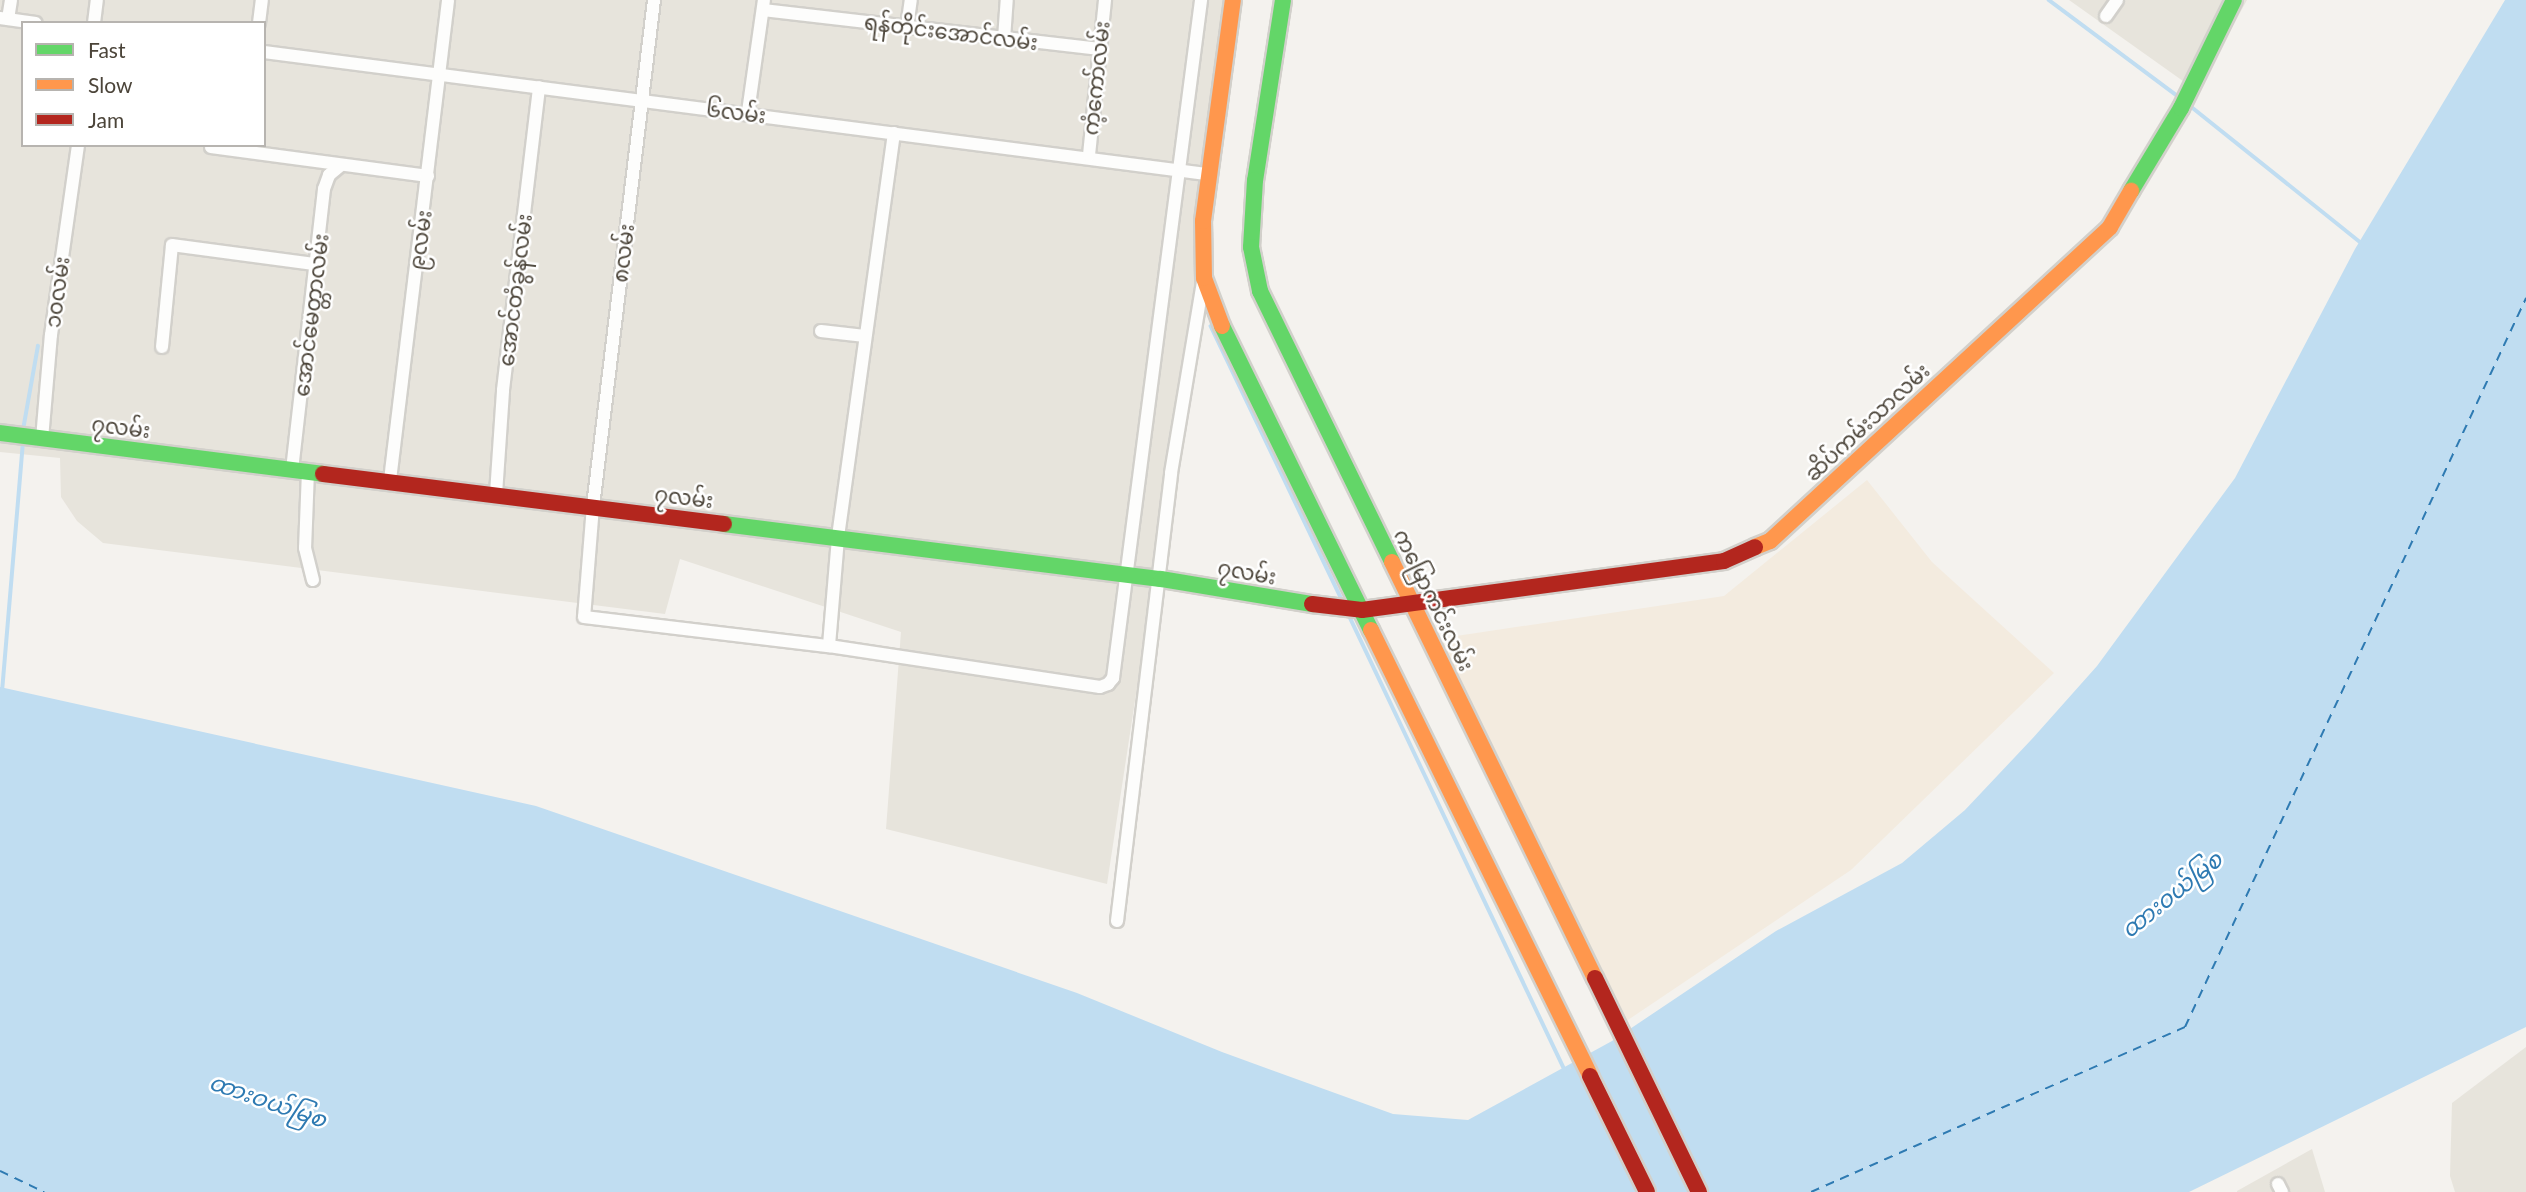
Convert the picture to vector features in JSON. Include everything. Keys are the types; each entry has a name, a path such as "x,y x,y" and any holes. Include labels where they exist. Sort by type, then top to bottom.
{"main road":[{"path":"1233,0 1206,174 1204,278 1211,304 1647,1192"},
{"name":"ကမြောကင်းလမ်း","path":"1283,0 1255,180 1253,270 1699,1192"},
{"name":"ဆိပ်ကမ်းသာလမ်း","path":"1362,610 1724,561 1747,554 1770,541 2110,227 2185,101 2234,0"},
{"name":"၇လမ်း","path":"6,434 1127,574 1335,608 1362,610"}],"street":[{"path":"4,19 11,0"},
{"path":"94,21 97,0"},
{"path":"259,21 262,0"},
{"name":"၉လမ်း","path":"390,480 449,0"},
{"name":"၈လမ်း","path":"654,0 593,506 584,617 829,646"},
{"path":"907,27 911,0"},
{"path":"1004,39 1007,0"},
{"name":"ကံ့ကော်လမ်း","path":"1089,155 1105,0"},
{"path":"894,133 838,538 829,646 1100,687 1113,678 1201,0"},
{"path":"2106,16 2117,0"},
{"path":"748,113 763,5"},
{"name":"ရန်တိုင်းအောင်လမ်း","path":"763,5 907,27 1098,49"},
{"name":"၆လမ်း","path":"266,52 640,102 1089,155 1206,174"},
{"name":"အောင်တံခွန်လမ်း","path":"496,494 503,390 538,87"},
{"name":"၁၀လမ်း","path":"35,438 78,147"},
{"path":"211,147 428,176"},
{"name":"အောင်မေတ္တာလမ်း","path":"313,580 305,548 300,470 314,264 324,189 329,175 340,166"},
{"path":"162,347 172,245 314,264"},
{"path":"1117,921 1161,579 1171,472 1204,278"},
{"path":"821,331 865,337"}],"shaded area":[{"path":"0,0 1242,0 1107,884 886,829 901,632 680,559 665,614 103,543 77,521 61,497 60,458 0,452"},
{"path":"2069,0 2247,0 2197,91"},
{"path":"1867,480 1932,562 2054,673 1851,870 1613,1030 1423,641 1724,596"},
{"path":"2526,1047 2526,1192 2455,1192 2450,1176 2452,1103"},
{"path":"2312,1149 2325,1192 2237,1192 2237,1191"}],"water":[{"name":"ထားဝယ်မြစ","path":"2505,0 2526,0 2526,1027 2189,1192 0,1192 0,687 536,806 1077,993 1222,1052 1393,1114 1468,1120 1612,1041 1776,931 1902,863 1965,810 2031,740 2097,666 2235,478 2355,249"}],"waterway":[{"path":"2049,0 2179,97"},
{"path":"2188,104 2360,242"},
{"path":"1211,326 1343,602"},
{"path":"23,430 38,346"},
{"path":"2,692 23,442"},
{"path":"1349,615 1565,1070"}],"ferry route":[{"path":"1811,1192 2185,1027 2526,298"},
{"path":"0,1171 44,1192"}],"traffic: fast":[{"path":"1283,0 1255,180 1251,247 1260,291 1392,562"},
{"path":"2131,191 2181,108 2234,0"},
{"path":"1222,326 1371,630"},
{"path":"0,433 323,474"},
{"path":"724,524 1161,579 1312,604"}],"traffic: slow":[{"path":"1222,326 1204,278 1203,221 1233,0"},
{"path":"1755,547 1770,541 2110,227 2131,191"},
{"path":"1392,562 1595,978"},
{"path":"1371,630 1590,1076"}],"traffic: jam":[{"path":"323,474 724,524"},
{"path":"1312,604 1362,610 1724,561 1755,547"},
{"path":"1595,978 1699,1192"},
{"path":"1590,1076 1647,1192"}]}
